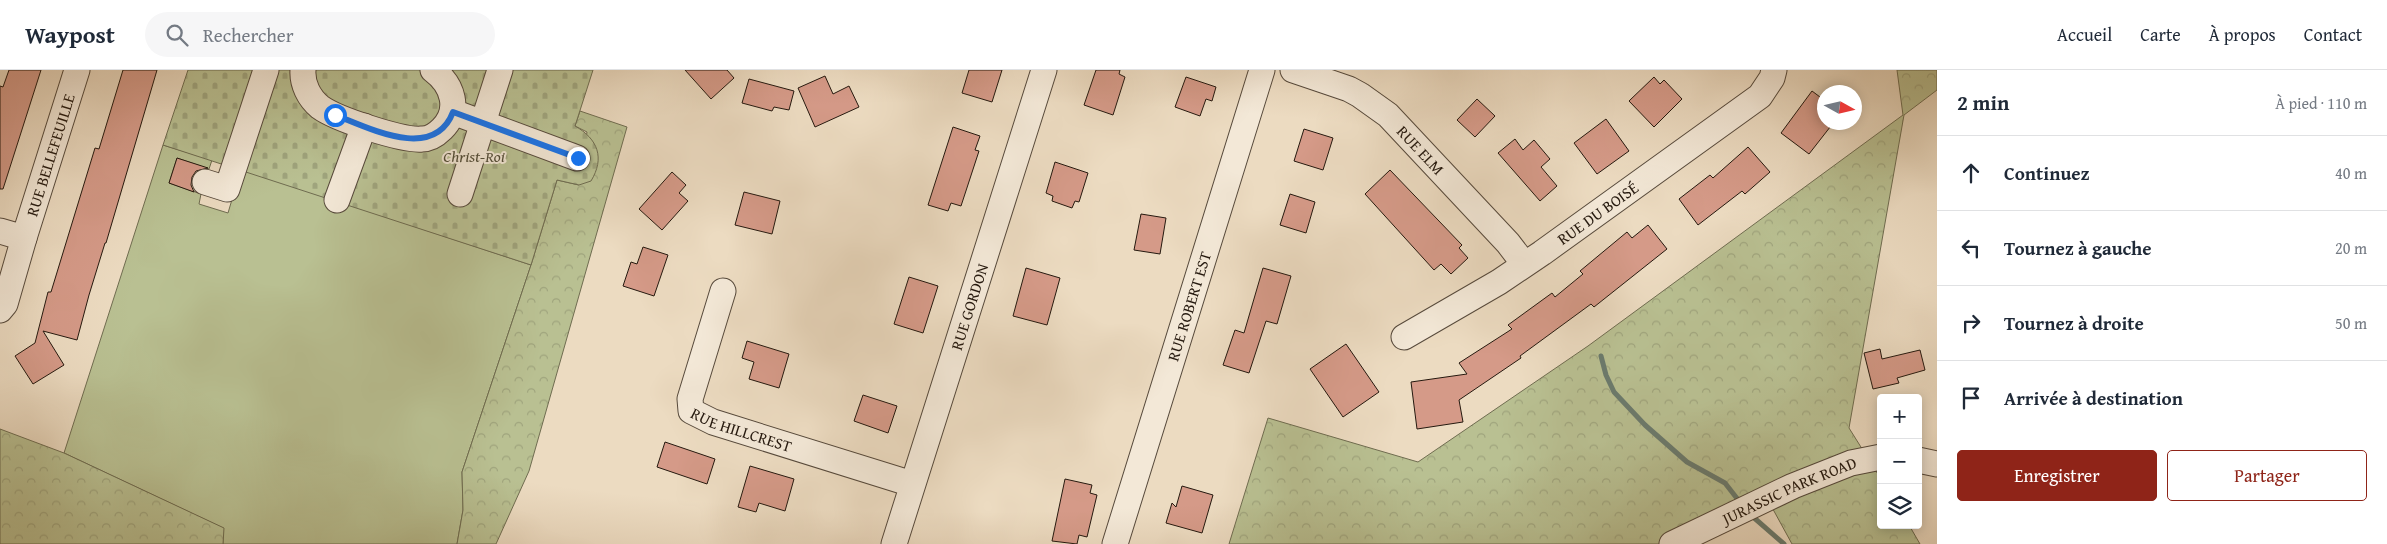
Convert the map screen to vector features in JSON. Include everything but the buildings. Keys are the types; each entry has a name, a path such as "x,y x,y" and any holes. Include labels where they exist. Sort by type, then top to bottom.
{"street":[{"name":"RUE BELLEFEUILLE","path":"0,310 5,304 77,70"},
{"path":"205,182 227,190 266,70"},
{"path":"303,70 304,83 310,96 320,107 364,126 408,139 423,140 435,135 451,119 453,112 453,101 449,88 443,77 433,70"},
{"path":"460,194 500,70"},
{"name":"RUE GORDON","path":"894,544 1044,70"},
{"name":"RUE ROBERT EST","path":"1115,544 1262,70"},
{"name":"RUE ELM","path":"1293,70 1349,89 1388,115 1508,244 1524,264"},
{"name":"RUE DU BOISÉ","path":"1404,337 1499,282 1760,96 1772,78 1774,70"},
{"path":"453,112 578,158"},
{"path":"337,200 364,126"},
{"name":"RUE BELLEFEUILLE","path":"0,231 24,238"},
{"name":"RUE HILLCREST","path":"723,291 690,399 691,411 713,422 912,484"},
{"name":"JURASSIC PARK ROAD","path":"1672,544 1750,505 1832,470 1864,459 1877,457"},
{"path":"1922,461 1937,464"}],"green space":[{"name":"Christ-Roi","path":"188,70 593,70 575,126 583,131 594,143 597,150 598,165 591,181 579,185 557,180 531,265 163,145"},
{"path":"1897,70 1937,70 1937,90 1904,115 1849,428 1877,473 1877,529 1911,529 1920,544 1792,544 1763,491 1662,544 1229,544 1268,418 1418,462 1588,346 1903,115"},
{"path":"580,111 627,127 529,471 496,544 457,544 463,510 462,472 531,265 557,180 579,185 587,132 575,126"},
{"path":"163,145 212,160 209,169 177,158 169,183 201,194 199,204 228,213 241,169 531,265 462,472 463,510 457,544 223,544 223,528 64,453"},
{"path":"0,429 64,453 224,528 223,544 0,544"}],"waterway":[{"path":"1601,356 1606,375 1614,392 1645,425 1687,462 1725,483 1739,501"},
{"path":"1752,516 1784,544"}],"route":[{"path":"335,115 408,139 423,140 435,135 444,127 451,119 453,112 578,158"}]}
